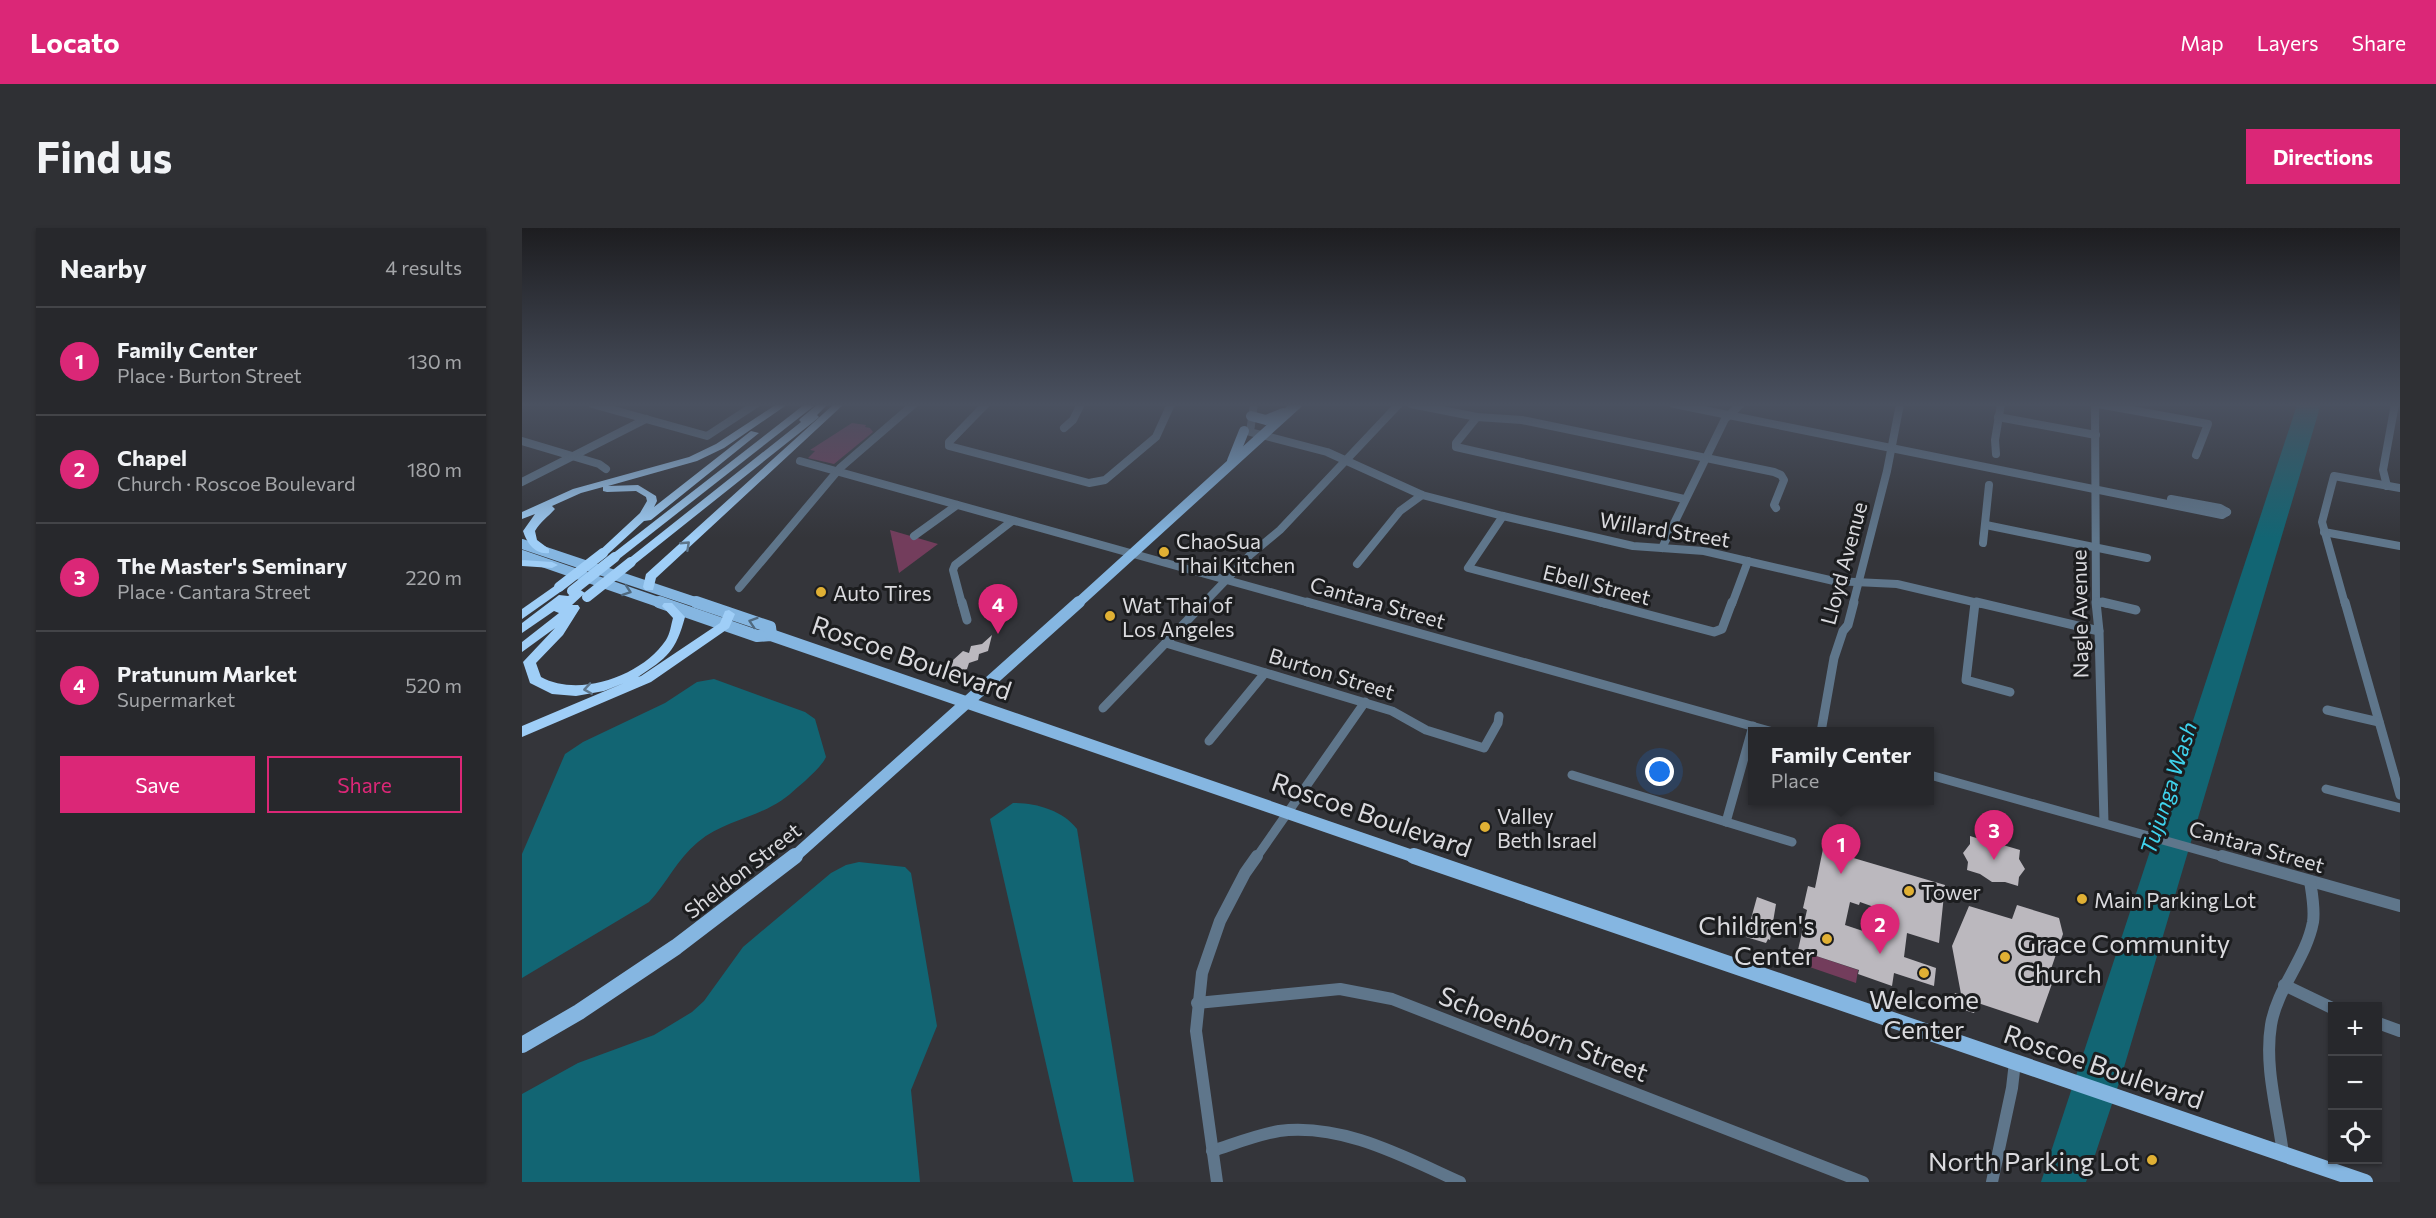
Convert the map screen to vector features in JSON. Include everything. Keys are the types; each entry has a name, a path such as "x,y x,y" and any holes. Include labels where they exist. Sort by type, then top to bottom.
{"highway":[{"path":"522,516 577,491 693,459 713,449"},
{"path":"522,643 580,594 741,449"},
{"path":"522,638 580,594 619,558 756,449"},
{"path":"619,558 762,449"},
{"path":"619,558 766,449"},
{"path":"522,614 559,587 619,558 769,449"},
{"path":"649,587 650,577 792,449"},
{"path":"522,524 558,504 585,493 615,488 638,488 651,496 652,501 619,558"},
{"path":"544,551 532,542 529,531 538,517 558,504"},
{"path":"522,563 552,565"},
{"path":"580,594 574,608 558,632 529,662 531,676 542,687 561,691 597,688 615,683 646,667 676,638 680,627 680,617 668,606"},
{"path":"522,629 580,594"},
{"path":"522,648 574,608"},
{"path":"522,732 646,679 727,619"}],"main road":[{"path":"1231,464 1237,449"},
{"name":"Sheldon Street","path":"522,1045 579,1012 676,947 751,892 827,830 1248,449"},
{"name":"Roscoe Boulevard","path":"522,544 649,587 727,619 757,636 771,635 2365,1182"},
{"name":"Roscoe Boulevard","path":"522,555 668,606 727,619"}],"street":[{"path":"548,449 599,464 606,470"},
{"path":"522,482 588,449"},
{"path":"739,588 837,471 863,449"},
{"path":"959,449 1089,483 1098,483 1141,449"},
{"name":"Willard Street","path":"1316,449 1422,495 1503,516 1632,546 1698,550 1834,581 1898,584 2099,631"},
{"path":"1103,708 1250,555 1280,530 1358,449"},
{"path":"1463,449 1684,500"},
{"path":"1659,449 1781,475 1784,480 1774,505 1776,508"},
{"path":"1662,548 1710,449"},
{"name":"Lloyd Avenue","path":"1822,727 1825,700 1836,654 1843,628 1848,625 1890,449"},
{"path":"1906,449 1992,469 2220,508 2227,514 2097,488"},
{"path":"1996,449 1996,454"},
{"name":"Nagle Avenue","path":"2096,449 2096,601 2099,631 2104,823"},
{"path":"2196,455 2199,449"},
{"path":"2387,449 2383,470 2387,486"},
{"name":"Cantara Street","path":"800,461 1757,727"},
{"path":"2400,488 2334,476 2322,522 2400,795"},
{"path":"1983,543 1989,485"},
{"path":"1357,564 1400,511 1422,495"},
{"path":"914,536 957,505"},
{"name":"Ebell Street","path":"1503,516 1468,568 1719,631 1749,561"},
{"path":"967,620 953,570 955,565 1012,520"},
{"path":"1986,525 2147,558"},
{"path":"2324,532 2400,546"},
{"path":"2096,601 2136,610"},
{"path":"1975,603 1966,680 2010,692"},
{"name":"Burton Street","path":"1166,643 1365,702 1392,711 1426,730 1484,748 1498,723 1499,716"},
{"path":"1209,741 1265,673"},
{"path":"1217,1182 1196,1031 1197,1003 1204,965 1231,895 1365,702"},
{"path":"2327,710 2379,722"},
{"path":"1726,822 1748,747"},
{"path":"1572,775 1792,842"},
{"name":"Cantara Street","path":"1934,776 2400,906"},
{"path":"2326,789 2400,808"},
{"path":"2283,1154 2270,1046 2271,1025 2284,985 2308,938 2313,922 2314,906 2310,881"},
{"path":"2284,985 2328,1006"},
{"name":"Schoenborn Street","path":"1197,1003 1340,989 1392,999 1863,1182"},
{"path":"2382,1024 2400,1030"},
{"path":"1992,1182 2012,1089 2015,1062"},
{"path":"1212,1151 1261,1135 1282,1131 1328,1131 1356,1137 1460,1182"}],"shaded area":[{"path":"853,449 834,464 808,458 815,451 810,450"},
{"path":"890,530 938,544 899,573"},
{"path":"1801,951 1858,970 1856,983 1798,963"}],"water":[{"path":"2283,449 2308,449 2122,1074 2086,1182 2041,1182"},
{"path":"714,679 805,712 815,719 826,757 824,761 817,770 781,801 716,830 698,842 684,856 649,902 522,978 522,854 565,754 583,742 665,703 697,682"},
{"path":"1013,803 1031,804 1056,812 1077,829 1134,1182 1073,1182 990,819"},
{"path":"859,862 905,867 911,873 937,1026 911,1090 920,1182 522,1182 522,1094 578,1063 654,1035 692,1012 704,1001 743,947 831,873 846,865"}],"building":[{"path":"992,635 988,651 979,654 978,660 969,663 967,669 961,671 959,676 952,679 941,675 942,670 949,668 952,661 963,651 969,653 971,646 982,644"},
{"path":"1970,836 1986,841 1987,836 2004,841 2003,845 2020,850 2019,859 2025,869 2019,877 2018,886 2005,882 1992,882 1980,874 1967,870 1968,862 1963,853 1970,844"},
{"path":"1823,849 1945,885 1939,943 1907,933 1904,957 1936,968 1934,986 1894,973 1892,986 1858,974 1859,970 1798,950 1807,910 1803,908 1808,886 1815,888","holes":["1850,902 1859,905 1860,902 1874,907 1871,925 1867,924 1866,932 1845,925"]},
{"path":"1757,897 1776,904 1770,940 1768,939 1766,943 1746,937"},
{"name":"Grace Community Church","path":"2017,905 2059,918 2063,934 2051,969 2054,978 2038,1023 1978,1003 1974,1013 1954,1007 1952,999 1955,993 1961,994 1952,946 1969,906 2012,919"}],"place":[{"name":"ChaoSua Thai Kitchen","path":"1164,552"},
{"name":"Auto Tires","path":"821,592"},
{"name":"Wat Thai of Los Angeles","path":"1110,616"},
{"name":"Pratunum Market","path":"998,634"},
{"name":"Valley Beth Israel","path":"1485,827"},
{"name":"The Master's Seminary","path":"1994,860"},
{"name":"Family Center","path":"1841,874"},
{"name":"Tower","path":"1909,891"},
{"name":"Main Parking Lot","path":"2082,899"},
{"name":"Children's Center","path":"1827,939"},
{"name":"Chapel","path":"1880,954"},
{"name":"Grace Community Church","path":"2005,957"},
{"name":"Welcome Center","path":"1924,973"},
{"name":"North Parking Lot","path":"2152,1160"}],"water label":[{"name":"Tujunga Wash","path":"2168,788"}]}
